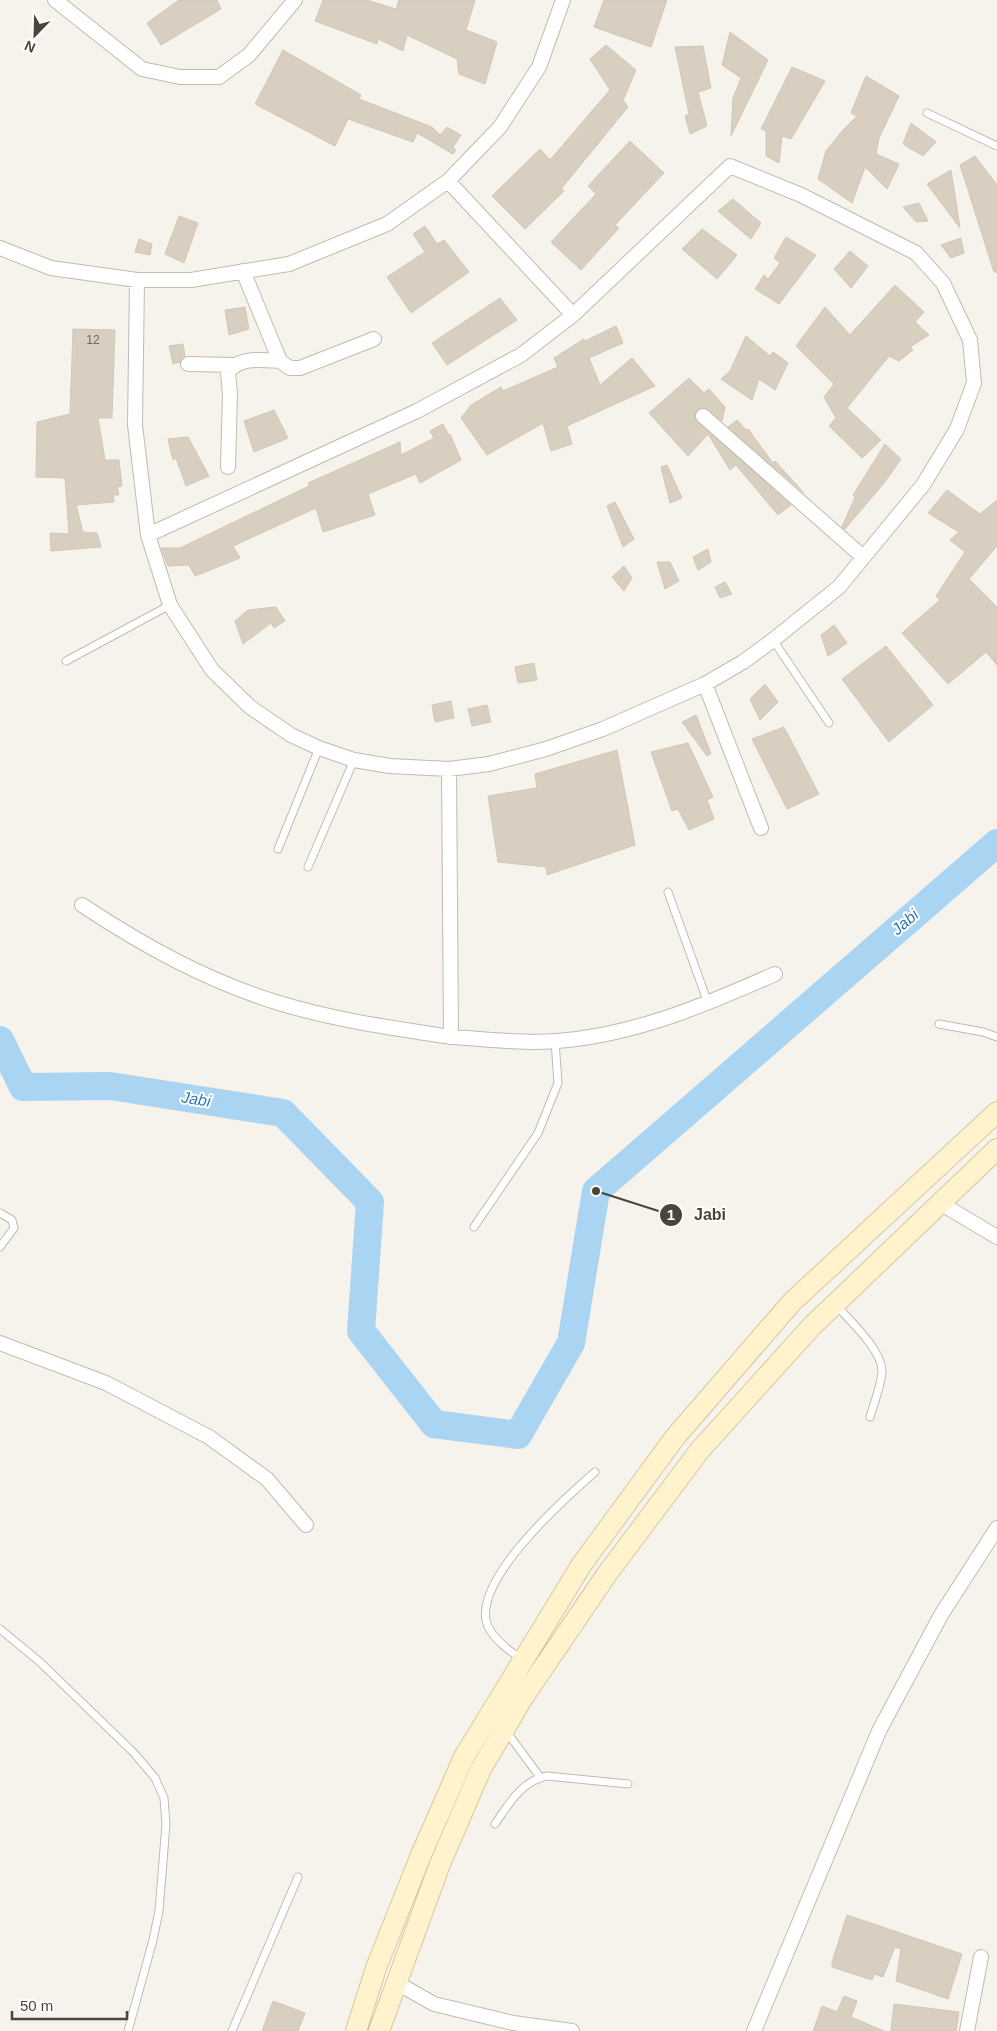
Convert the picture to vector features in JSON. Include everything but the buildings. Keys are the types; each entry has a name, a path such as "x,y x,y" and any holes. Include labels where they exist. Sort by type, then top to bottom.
{"main road":[{"path":"380,2031 440,1864 501,1722 523,1661 582,1564 676,1436 792,1302 997,1112"},
{"path":"356,2031 376,1968 421,1854 464,1757 501,1722 524,1696 607,1574 700,1450 812,1326 997,1149"}],"street":[{"path":"55,0 142,69 180,77 219,77 249,56 295,0"},
{"path":"0,248 51,268 137,280 191,280 289,264 387,224 448,181 500,127 539,67 563,0"},
{"path":"137,280 135,425 148,535 170,605 212,670 250,707 291,735 319,748 354,760 390,766 449,769 488,764 546,749 602,729 705,684 742,662 773,640 839,587 923,484 957,429 974,383 970,340 943,283 916,252 801,195 730,166 573,315 521,355 417,412 148,535"},
{"path":"448,181 573,315"},
{"path":"243,272 280,361"},
{"path":"188,364 234,365 257,359 280,361 290,368 300,368 374,339"},
{"path":"228,467 230,394 228,372 234,365"},
{"path":"703,416 862,558"},
{"path":"705,684 761,828"},
{"path":"449,769 451,1037"},
{"path":"82,905 133,939 204,975 279,1003 329,1016 451,1037 555,1041 620,1032 708,1003 775,974"},
{"path":"940,1203 997,1237"},
{"path":"0,1343 106,1383 209,1437 267,1479 306,1524"},
{"path":"754,2031 878,1731 941,1616 997,1528"},
{"path":"968,2031 982,1957"},
{"path":"396,1983 434,2004 513,2023 572,2031"}],"lane":[{"path":"927,113 997,146"},
{"path":"66,661 170,605"},
{"path":"773,640 829,723"},
{"path":"278,849 319,748"},
{"path":"308,867 354,760"},
{"path":"668,892 708,1003"},
{"path":"939,1024 983,1032 997,1037"},
{"path":"474,1226 538,1133 558,1083 555,1041"},
{"path":"0,1213 12,1220 14,1228 0,1247"},
{"path":"835,1304 876,1351 882,1361 882,1372 870,1417"},
{"path":"523,1661 494,1636 486,1621 486,1602 500,1575 522,1543 560,1503 595,1472"},
{"path":"0,1629 41,1663 134,1753 155,1778 164,1798 166,1824 154,1940 128,2031"},
{"path":"501,1722 540,1777"},
{"path":"495,1824 522,1787 540,1777 547,1776 628,1784"},
{"path":"232,2031 298,1877"}],"waterway":[{"name":"Jabi","path":"0,1040 23,1087 110,1086 283,1113 370,1202 361,1331 434,1424 518,1435 571,1343 596,1191 997,843"}],"place":[{"name":"Jabi","path":"596,1191"}]}
